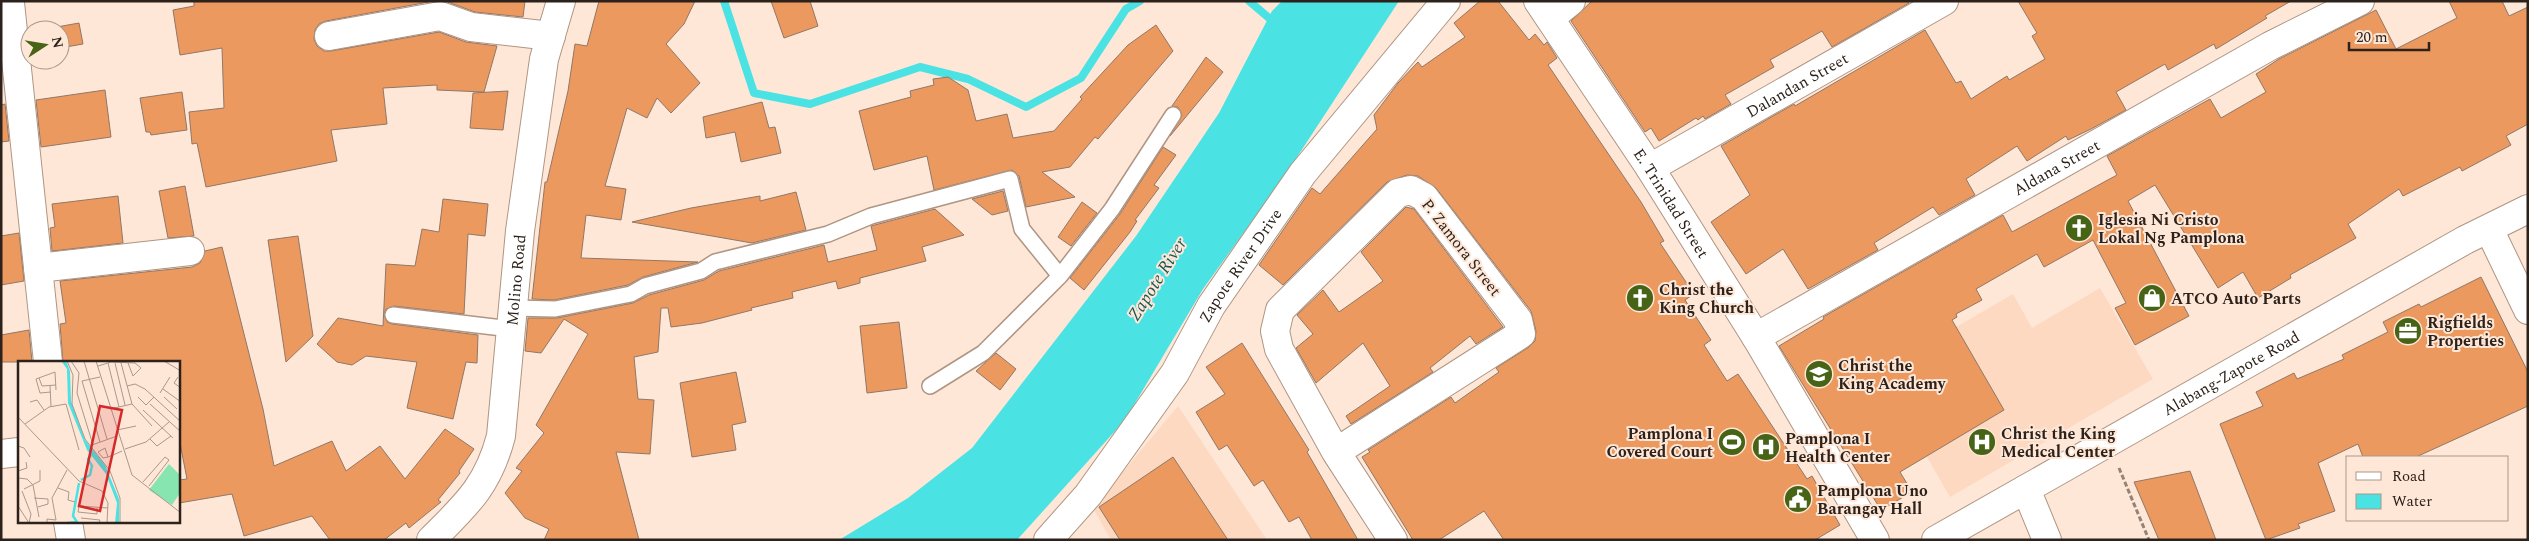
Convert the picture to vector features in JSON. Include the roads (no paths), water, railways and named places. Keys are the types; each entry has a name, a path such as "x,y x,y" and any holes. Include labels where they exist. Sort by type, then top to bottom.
{"main road":[{"name":"Molino Road","path":"431,540 465,506 484,482 494,461 501,436 520,231 544,59 561,1"},
{"name":"Zapote River Drive","path":"1048,540 1088,495 1175,373 1211,306 1303,173 1446,1"},
{"name":"Dalandan Street","path":"1650,168 1944,1"},
{"name":"Aldana Street","path":"1756,337 2261,50 2360,1"},
{"path":"1,4 10,3 48,361"},
{"name":"E. Trinidad Street","path":"1553,7 1650,168 1756,337 1874,540"},
{"path":"329,36 440,16 471,27 551,36"},
{"name":"P. Zamora Street","path":"1336,452 1521,334 1518,320 1424,197 1412,190 1398,193 1280,310 1275,331 1279,349 1336,452 1393,540"},
{"name":"Alabang-Zapote Road","path":"1936,540 2465,240 2528,209"},
{"path":"2489,229 2528,310"},
{"path":"38,268 190,251"},
{"path":"1,454 18,452"},
{"path":"2026,489 2047,540"},
{"path":"68,524 71,540"}],"lane":[{"path":"930,386 983,353 1060,276 1112,209 1172,115"},
{"path":"393,315 512,318 631,294 645,286 701,270 715,262 828,234 871,216 1010,179 1022,229 1060,276"}],"water":[{"name":"Zapote River","path":"1282,1 1399,1 1284,177 1203,289 1125,420 1017,540 839,540 908,498 972,448 1136,236 1219,113 1272,11"}],"waterway":[{"path":"724,1 754,93 810,104 920,67 968,79 1026,107 1081,78 1126,9 1140,1"},
{"path":"1249,1 1276,24"}],"place":[{"name":"Iglesia Ni Cristo Lokal Ng Pamplona","path":"2079,228"},
{"name":"Christ the King Church","path":"1640,298"},
{"name":"ATCO Auto Parts","path":"2152,298"},
{"name":"Rigfields Properties","path":"2408,331"},
{"name":"Christ the King Academy","path":"1819,374"},
{"name":"Pamplona I Covered Court","path":"1732,442"},
{"name":"Christ the King Medical Center","path":"1982,442"},
{"name":"Pamplona I Health Center","path":"1766,447"},
{"name":"Pamplona Uno Barangay Hall","path":"1798,499"}]}
